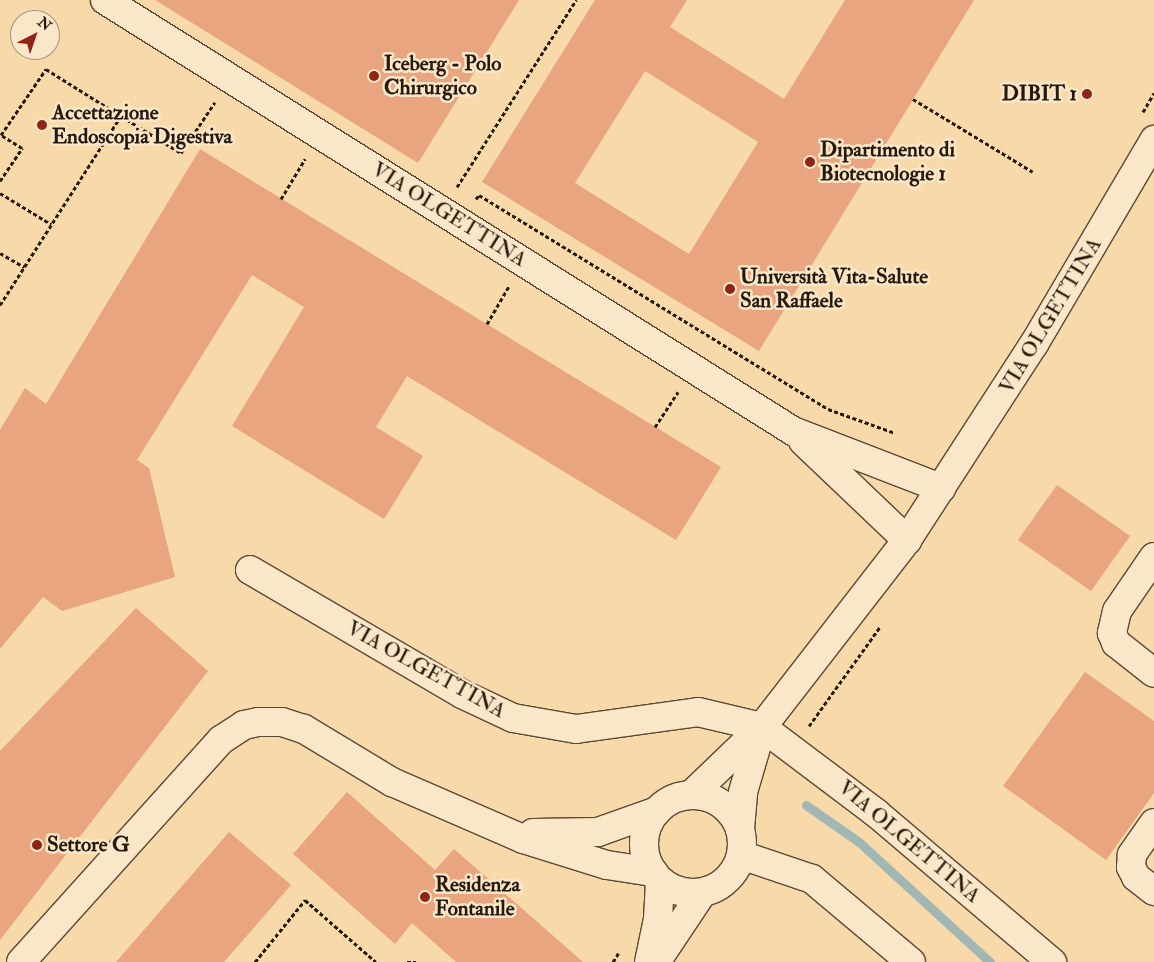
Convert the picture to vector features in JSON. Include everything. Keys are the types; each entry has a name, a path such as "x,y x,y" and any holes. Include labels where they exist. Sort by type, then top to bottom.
{"street":[{"name":"VIA OLGETTINA","path":"105,0 793,431 941,488"},
{"name":"VIA OLGETTINA","path":"692,795 762,727 907,540 1034,344 1154,140"},
{"name":"VIA OLGETTINA","path":"793,431 907,540"},
{"path":"846,482 846,468 862,458"},
{"path":"1154,557 1117,611 1112,626 1116,643 1154,673"},
{"name":"VIA OLGETTINA","path":"250,570 454,689 513,718 576,729 698,712 762,727 793,748 1052,962"},
{"path":"21,962 221,740 251,723 282,722 304,728 392,782 504,831 585,859 656,877 673,889 702,893"},
{"name":"VIA OLGETTINA","path":"740,842 743,792 762,727"},
{"path":"504,831 588,834 626,825 657,811 673,800 692,795 710,798 726,807 740,842 730,877 702,893 656,962"},
{"path":"649,962 658,919 656,877 646,858 644,837 657,811"},
{"path":"1154,823 1132,855 1130,867 1136,877 1154,891"},
{"path":"740,842 812,879 910,962"}],"path":[{"path":"454,193 576,0"},
{"path":"0,181 22,148 1,134 46,69 181,153 216,100 225,106"},
{"path":"913,99 1033,172"},
{"path":"0,305 121,116"},
{"path":"298,151 315,161"},
{"path":"281,200 306,156"},
{"path":"0,193 51,224"},
{"path":"474,202 479,195 828,409 895,433"},
{"path":"0,253 24,267"},
{"path":"486,324 512,282"},
{"path":"655,428 682,386"},
{"path":"793,748 882,624"},
{"path":"255,962 305,900 376,962"},
{"path":"407,962 416,962"}],"building":[{"name":"Iceberg - Polo Chirurgico","path":"155,0 519,0 418,163"},
{"name":"Dipartimento di Biotecnologie 1","path":"595,0 687,0 670,27 784,99 845,0 974,0 759,351 482,182","holes":["645,71 758,142 689,254 575,183"]},
{"path":"200,149 721,467 676,540 407,376 376,427 423,456 384,519 232,426 304,307 252,275 137,460 149,468 175,577 62,611 43,597 0,649 0,430 25,388 46,404"},
{"path":"1057,485 1130,536 1091,591 1018,540"},
{"name":"Settore G","path":"136,608 208,671 0,940 0,751"},
{"path":"1085,672 1154,721 1154,793 1106,860 1003,786"},
{"name":"Residenza Fontanile","path":"347,792 435,870 454,849 583,962 456,962 412,923 395,944 293,854"},
{"path":"229,832 291,885 224,962 116,962"}],"waterway":[{"path":"806,805 859,842 990,962"}],"place":[{"name":"Iceberg - Polo Chirurgico","path":"374,76"},
{"name":"DIBIT 1","path":"1087,94"},
{"name":"Accettazione Endoscopia Digestiva","path":"42,125"},
{"name":"Dipartimento di Biotecnologie 1","path":"810,162"},
{"name":"Università Vita-Salute San Raffaele","path":"730,289"},
{"name":"Settore G","path":"37,845"},
{"name":"Residenza Fontanile","path":"425,897"}]}
